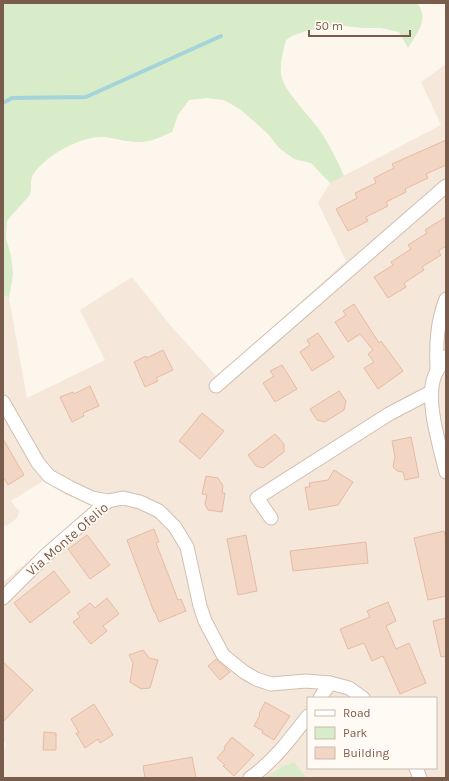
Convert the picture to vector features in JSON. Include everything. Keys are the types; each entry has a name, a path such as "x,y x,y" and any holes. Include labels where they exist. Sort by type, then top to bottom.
{"street":[{"path":"216,386 446,186"},
{"path":"437,369 437,328 446,299"},
{"path":"446,357 437,369 433,380 430,400 442,439 446,472"},
{"path":"270,518 257,498 389,414 431,392"},
{"path":"3,402 38,463 49,476 92,498 108,501"},
{"name":"Via Monte Ofelio","path":"3,598 45,556 108,501 123,498 140,502 159,512 175,527 188,547 200,606 205,621 223,655 244,672 256,679 271,684 306,681 330,682 349,688 362,697"},
{"path":"321,697 330,682"},
{"path":"250,778 270,761 292,737 307,717"}],"shaded area":[{"path":"446,64 446,778 307,778 294,762 283,766 265,778 3,778 3,755 6,744 3,740 3,582 94,507 86,500 66,495 43,481 11,501 19,511 17,518 8,525 3,526 3,294 9,298 27,398 105,360 80,310 132,277 171,326 217,377 346,261 318,203 330,183 441,125 421,82"}],"green space":[{"path":"3,3 417,3 421,9 422,20 421,26 408,48 399,32 381,28 345,26 327,27 309,30 292,36 286,40 281,66 283,81 292,96 321,132 344,176 330,183 311,163 294,159 279,148 268,134 241,110 224,100 207,98 189,100 178,115 172,132 155,139 146,142 137,142 103,137 94,138 84,140 64,148 54,154 38,168 33,175 29,196 7,221 6,238 11,256 13,274 9,298 3,294"},
{"path":"294,762 307,778 265,778 283,766"}],"building":[{"path":"446,140 446,165 426,174 428,178 405,189 406,192 386,202 388,206 366,217 368,221 348,231 336,209 357,198 355,193 376,183 374,178 394,168 392,164"},
{"path":"446,217 446,246 438,251 441,255 422,267 424,270 404,283 406,287 388,298 374,277 393,265 391,262 411,249 408,245 427,233 425,230"},
{"path":"354,304 379,343 381,341 403,371 378,389 364,368 374,362 368,354 373,350 360,334 348,342 335,322 346,315 343,311"},
{"path":"318,333 334,357 312,371 300,352 310,345 307,340"},
{"path":"163,350 173,370 156,378 158,381 145,387 134,362 146,356 147,358"},
{"path":"282,365 297,389 275,402 263,383 274,376 270,371"},
{"path":"90,386 99,406 83,413 84,416 72,422 60,397 73,392 74,394"},
{"path":"339,391 346,401 344,410 325,422 317,420 310,409"},
{"path":"202,413 224,431 200,459 179,441"},
{"path":"275,434 284,444 284,452 263,468 256,466 248,455"},
{"path":"411,437 419,477 405,480 403,472 397,471 393,467 395,457 392,441"},
{"path":"3,439 24,475 8,485 3,477"},
{"path":"334,470 353,482 338,505 309,510 305,487 310,487 309,483 328,480"},
{"path":"206,476 218,478 223,486 222,493 225,493 222,512 208,510 205,504 207,495 202,494"},
{"path":"154,529 159,542 156,543 178,600 181,599 186,611 159,622 127,540"},
{"path":"444,531 446,539 446,596 428,600 414,538"},
{"path":"87,535 110,565 90,579 68,549"},
{"path":"246,535 257,591 238,595 227,539"},
{"path":"366,542 368,563 293,571 290,551"},
{"path":"54,571 70,592 30,623 14,603"},
{"path":"107,598 119,614 103,626 107,631 91,644 73,622 80,617 77,613 90,603 95,608"},
{"path":"388,602 396,621 386,626 396,649 409,643 426,683 400,694 383,656 372,661 364,643 348,649 340,629 370,617 367,611"},
{"path":"446,618 446,656 441,657 433,621"},
{"path":"143,650 149,658 158,660 150,688 141,689 130,682 133,663 129,655"},
{"path":"216,659 230,672 220,680 208,666"},
{"path":"3,662 33,690 3,722"},
{"path":"265,702 290,716 274,740 254,726"},
{"path":"94,704 113,735 100,743 98,739 85,748 76,733 79,733 71,719"},
{"path":"44,732 56,733 56,750 43,750"},
{"path":"232,737 254,755 234,776 217,758 225,749 224,747"},
{"path":"192,757 196,778 145,778 143,766"}],"waterway":[{"path":"3,103 12,98 86,97 221,36"}]}
